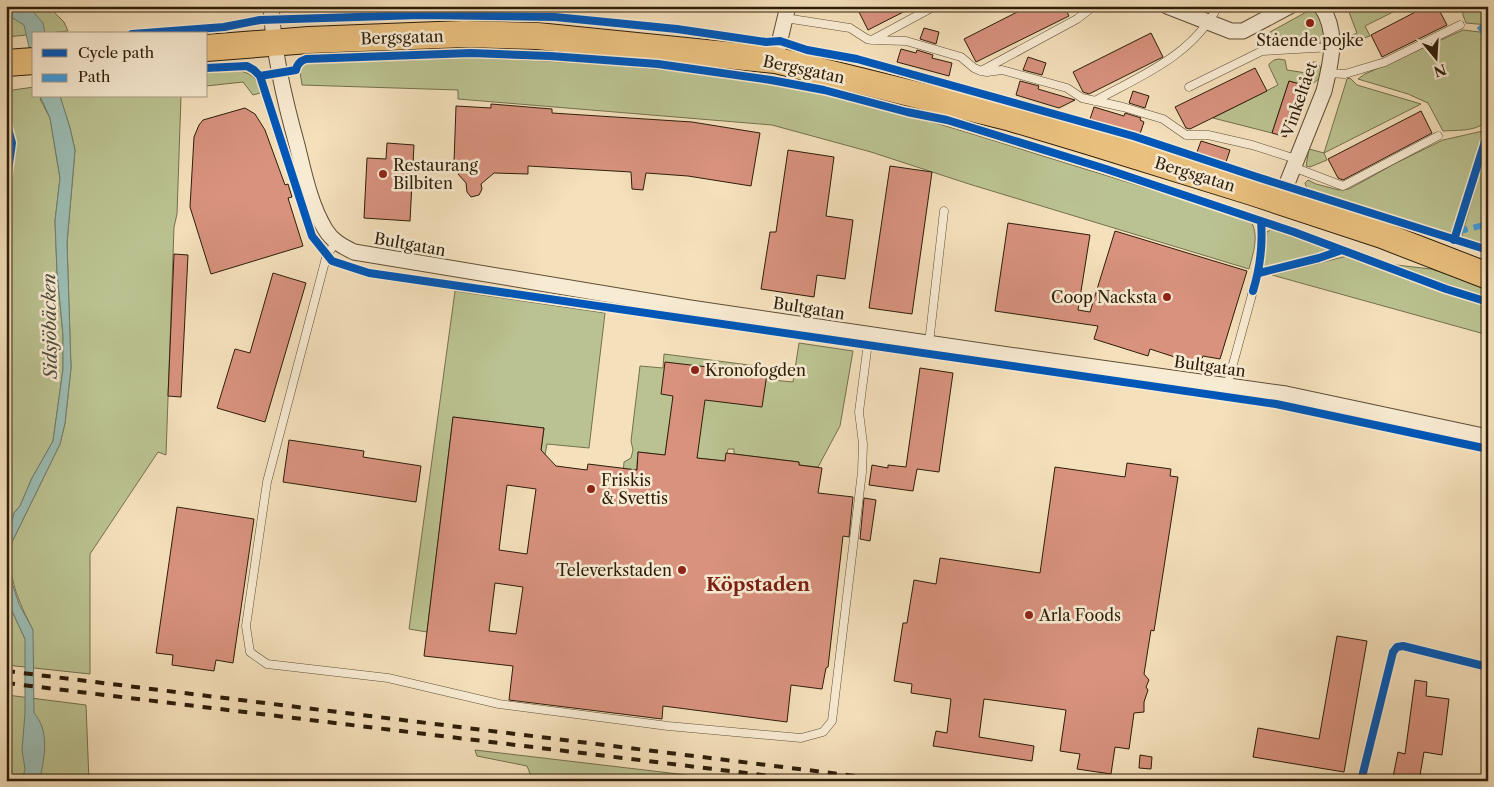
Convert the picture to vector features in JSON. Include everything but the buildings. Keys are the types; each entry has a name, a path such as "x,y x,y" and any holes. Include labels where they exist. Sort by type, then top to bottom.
{"highway":[{"name":"Bergsgatan","path":"208,48 273,42 464,34 538,36 775,60 1011,118 1280,201 1382,235 1488,276"},
{"path":"6,63 32,60"},
{"name":"Bergsgatan","path":"1382,235 1488,263"}],"street":[{"path":"271,6 273,42 287,108 306,180 325,229 336,243"},
{"path":"1167,6 1231,31 1243,31 1290,6"},
{"name":"Vinkeltået","path":"1280,201 1324,91 1328,73 1333,47 1332,30 1321,6"},
{"path":"775,60 786,12"},
{"name":"Bultgatan","path":"336,243 354,252 690,308 1286,394 1488,436"}],"lane":[{"path":"872,40 935,6"},
{"path":"981,70 1077,19 1094,6"},
{"path":"1095,101 1178,54 1209,23 1218,6"},
{"path":"786,12 850,28 867,39 906,41 961,57 974,68 987,72 1002,70 1067,88 1082,98 1123,106 1162,119 1186,135 1208,135 1252,145 1342,186 1438,136"},
{"path":"1328,73 1345,74 1385,62 1460,25"},
{"path":"1189,87 1262,51 1333,47"},
{"path":"929,343 944,211"},
{"path":"336,243 327,254 267,482 246,626 250,652 267,664 388,678 499,704 668,726 801,738 823,732 832,721 862,472 863,444 859,412 869,335"},
{"path":"1227,386 1253,291"}],"green space":[{"path":"6,6 48,6 64,22 68,31 32,32 32,34 6,37"},
{"path":"1335,6 1405,6 1365,26 1370,36 1349,43 1344,42 1346,38 1357,33 1347,7 1336,11"},
{"path":"1462,6 1488,6 1488,25 1466,23"},
{"path":"1310,10 1320,18 1326,41 1314,45 1313,36 1278,39 1278,47 1266,45 1265,39 1270,32"},
{"path":"1463,30 1488,33 1488,117 1485,122 1475,128 1443,131 1428,103 1408,94 1358,79 1365,74"},
{"path":"472,58 607,65 697,74 787,87 885,109 1250,220 1255,232 1255,244 1249,269 969,184 871,152 772,125 458,99 458,90 302,85 300,71 302,66 309,63"},
{"path":"1279,59 1285,60 1287,70 1313,74 1313,62 1317,62 1321,68 1320,78 1312,84 1302,85 1289,81 1272,133 1213,118 1278,85 1269,64"},
{"path":"235,70 245,72 256,80 260,93 253,95 243,82 208,86 208,72"},
{"path":"1350,78 1357,85 1421,104 1324,153 1347,79"},
{"path":"32,87 32,98 50,98 40,99 50,118 60,178 55,221 57,272 63,335 63,369 53,441 32,478 20,506 14,513 6,536 6,91"},
{"path":"60,98 181,98 177,214 174,227 166,455 158,452 90,554 90,674 6,665 6,598 25,639 33,630 18,598 12,576 12,542 60,444 65,423 71,368 67,243 75,150"},
{"path":"1483,131 1455,229 1448,234 1307,189 1305,183 1308,180 1339,190 1349,189 1443,140"},
{"path":"1488,143 1488,247 1464,239 1462,235"},
{"path":"1309,149 1324,153 1327,160 1310,167 1306,166"},
{"path":"1271,229 1326,249 1326,254 1267,268 1263,265 1267,232"},
{"path":"1347,256 1441,292 1488,307 1488,335 1272,275"},
{"path":"1396,265 1431,269 1488,287 1488,298 1444,283"},
{"path":"455,291 605,313 589,448 547,444 545,455 540,459 544,428 453,417 427,632 409,629"},
{"path":"799,343 853,351 840,426 818,467 799,465 799,462 734,454 734,449 728,449 725,461 697,458 672,407 665,455 638,452 636,476 623,474 624,462 631,458 633,450 631,441 640,366 663,368 664,354 772,368 772,380 793,382"},
{"path":"7,695 86,705 89,781 6,781"},
{"path":"475,750 687,775 697,780 720,779 737,781 535,781 527,766 477,756"}],"water":[{"path":"6,6 28,6 43,23 45,32 32,32 32,60 24,25 6,14"},
{"path":"41,98 61,98 75,150 67,243 71,368 65,423 60,444 12,542 10,556 12,583 19,604 33,630 34,713 42,727 45,742 41,774 26,781 16,781 23,777 25,769 22,750 25,713 25,639 6,598 6,536 14,513 20,506 32,478 53,441 63,369 63,335 57,272 55,221 60,178 50,118"}],"railway":[{"path":"6,671 896,781"},
{"path":"6,683 812,781"}],"marked path":[{"path":"1479,26 1488,37"},
{"path":"1456,232 1488,224"}],"cycle path":[{"path":"158,32 224,27 260,20 421,15 555,17 677,29 766,42 780,41 807,50 857,59 1133,136 1488,250"},
{"path":"260,76 296,70 299,63 306,59 471,53 550,56 658,64 771,80 824,90 907,112 947,120 1106,169 1294,232 1446,289 1488,302"},
{"path":"208,68 247,66 260,76 312,236 332,261 369,273 1276,404 1488,449"},
{"path":"6,121 12,143 6,185"},
{"path":"1454,240 1488,132"},
{"path":"1253,291 1262,239 1261,221"},
{"path":"1259,273 1319,258 1342,250"},
{"path":"1361,781 1393,652 1397,647 1403,646 1488,667"}],"place":[{"name":"Stående pojke","path":"1310,23"},
{"name":"Restaurang Bilbiten","path":"383,174"},
{"name":"Coop Nacksta","path":"1167,297"},
{"name":"Kronofogden","path":"695,370"},
{"name":"Friskis & Svettis","path":"591,489"},
{"name":"Televerkstaden","path":"682,570"},
{"name":"Arla Foods","path":"1029,615"}],"district":[{"name":"Köpstaden","path":"758,584"}],"water label":[{"name":"Sidsjöbäcken","path":"50,326"}]}
